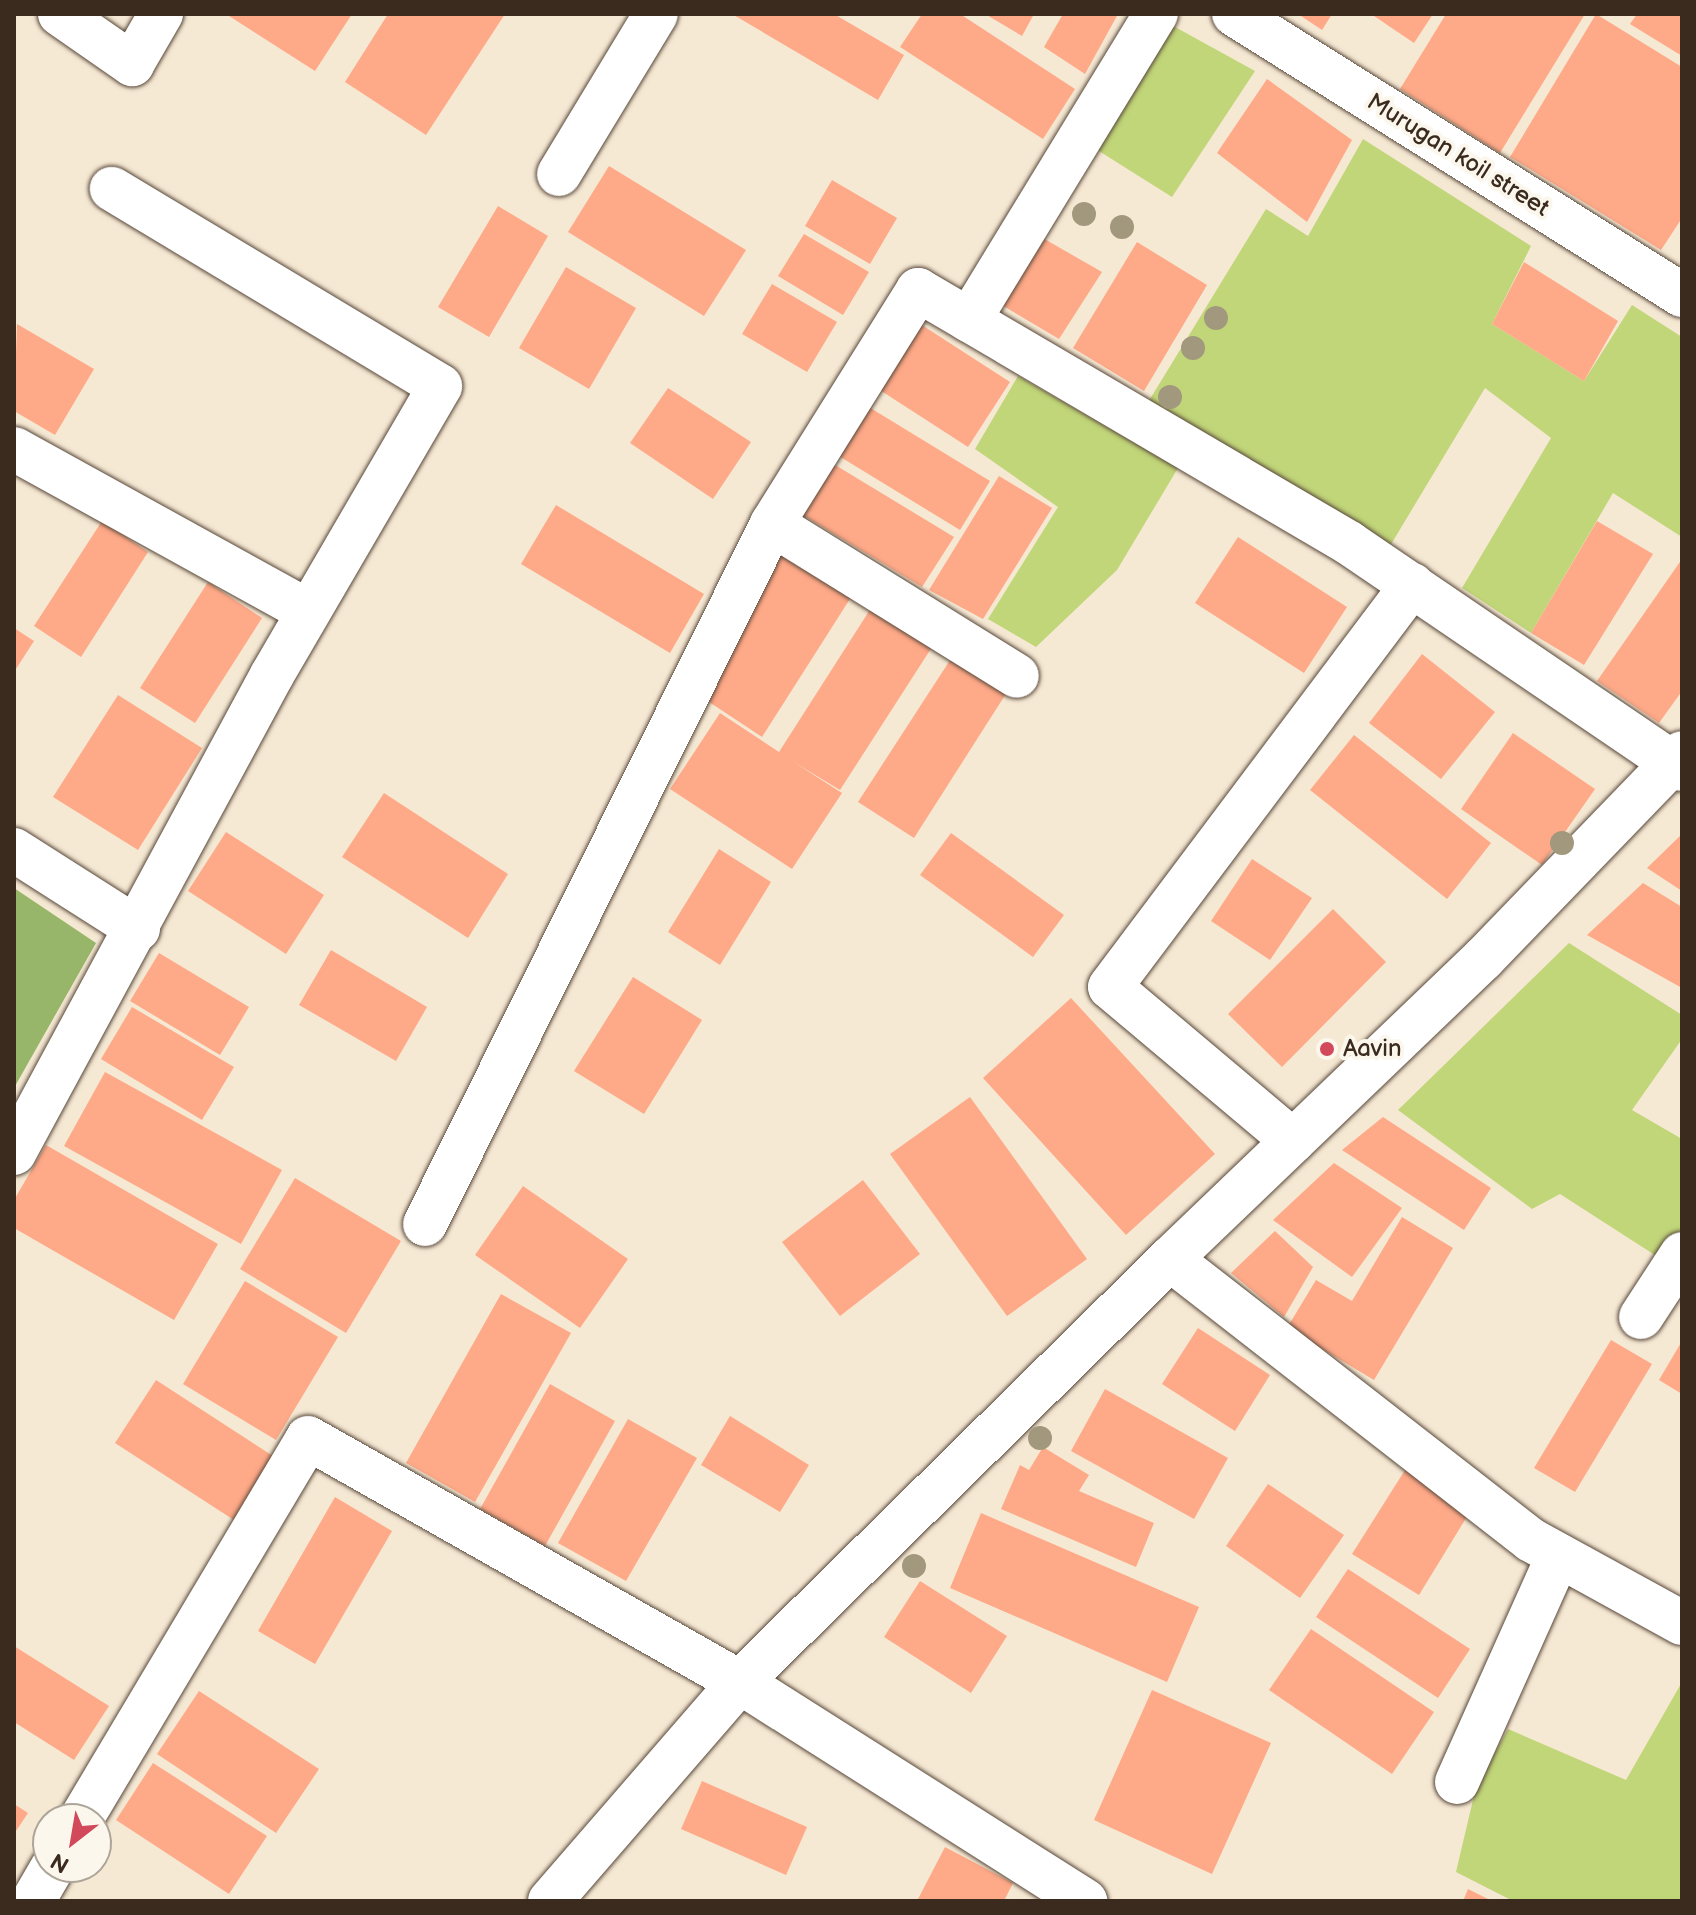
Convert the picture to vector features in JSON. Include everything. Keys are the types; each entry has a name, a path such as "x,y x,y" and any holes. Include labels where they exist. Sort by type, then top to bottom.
{"street":[{"path":"60,14 132,64 161,14"},
{"path":"559,174 656,14"},
{"path":"969,320 1156,14"},
{"name":"Murugan koil street","path":"1234,14 1682,295"},
{"path":"14,1153 308,611 440,386 112,189"},
{"path":"425,1224 772,524 918,290 1412,585 1679,761 1483,959 1170,1259 740,1682 550,1901"},
{"path":"14,449 308,611"},
{"path":"772,524 1017,676"},
{"path":"1293,1141 1110,987 1412,585"},
{"path":"14,850 138,929"},
{"path":"1641,1317 1682,1254"},
{"path":"1170,1259 1531,1540 1682,1623"},
{"path":"91,1803 308,1438 740,1682 1085,1901"},
{"path":"1457,1782 1558,1556"},
{"path":"33,1901 44,1883"}],"green space":[{"path":"1166,22 1255,71 1172,197 1091,146"},
{"path":"1363,139 1531,246 1492,324 1584,381 1632,305 1682,337 1682,537 1613,493 1531,633 1462,588 1551,438 1485,388 1390,546 1147,404 1266,209 1308,236"},
{"path":"1018,376 1178,468 1117,570 1036,647 988,619 1058,507 975,449"},
{"path":"14,888 96,943 14,1088"},
{"path":"1569,943 1682,1015 1682,1039 1632,1110 1682,1139 1682,1227 1661,1259 1560,1194 1532,1209 1398,1110"},
{"path":"1682,1682 1682,1901 1513,1901 1456,1872 1476,1787 1508,1729 1626,1780"}],"building":[{"path":"226,14 352,14 315,71"},
{"path":"388,14 505,14 426,135 345,82"},
{"path":"732,14 834,14 904,55 878,100"},
{"path":"922,14 960,14 1075,89 1043,139 900,47"},
{"path":"985,14 1034,14 1022,36"},
{"path":"1063,14 1118,14 1085,74 1044,47"},
{"path":"1298,14 1332,14 1322,30"},
{"path":"1371,14 1433,14 1414,43"},
{"path":"1446,14 1585,14 1500,153 1400,89"},
{"path":"1596,14 1682,67 1682,218 1661,250 1510,157"},
{"path":"1637,14 1682,14 1682,56 1630,24"},
{"path":"1267,79 1352,140 1307,222 1217,153"},
{"path":"609,166 746,250 704,316 568,232"},
{"path":"832,180 897,218 870,264 805,226"},
{"path":"498,206 548,236 489,337 438,307"},
{"path":"1034,233 1102,272 1059,339 995,301"},
{"path":"804,234 869,272 843,315 778,276"},
{"path":"1137,242 1207,285 1144,391 1073,348"},
{"path":"1524,262 1618,321 1584,381 1492,324"},
{"path":"566,267 636,308 589,389 519,348"},
{"path":"772,284 837,322 807,372 742,334"},
{"path":"911,318 1010,382 968,447 869,383"},
{"path":"17,324 94,369 55,435 14,411"},
{"path":"668,388 751,442 713,499 630,443"},
{"path":"859,401 990,481 960,530 829,450"},
{"path":"822,457 954,537 922,587 791,508"},
{"path":"999,476 1052,508 983,619 929,590"},
{"path":"556,505 704,594 670,653 521,564"},
{"path":"102,521 148,552 81,657 34,626"},
{"path":"1597,521 1653,554 1584,665 1531,633"},
{"path":"1238,537 1347,607 1304,673 1195,603"},
{"path":"787,547 855,591 762,737 694,692"},
{"path":"1682,559 1682,691 1659,723 1597,681"},
{"path":"208,582 262,618 195,723 140,688"},
{"path":"873,605 934,644 840,790 792,761 842,793 792,869 670,789 720,713 779,752"},
{"path":"14,628 34,641 14,672"},
{"path":"954,654 1009,689 914,838 858,802"},
{"path":"1422,654 1495,712 1441,779 1369,723"},
{"path":"118,695 202,748 138,850 53,797"},
{"path":"1513,733 1595,789 1542,865 1461,809"},
{"path":"1354,735 1491,843 1447,899 1310,790"},
{"path":"384,793 508,874 468,938 342,857"},
{"path":"226,832 324,895 286,954 188,891"},
{"path":"951,833 1064,915 1033,957 920,875"},
{"path":"1682,834 1682,891 1647,868"},
{"path":"719,849 771,882 720,965 668,932"},
{"path":"1252,859 1312,898 1270,960 1211,921"},
{"path":"1643,883 1682,907 1682,988 1587,935"},
{"path":"1333,909 1386,962 1282,1067 1228,1014"},
{"path":"331,950 427,1007 396,1061 299,1005"},
{"path":"159,953 249,1007 220,1055 130,1001"},
{"path":"633,977 702,1020 644,1114 574,1071"},
{"path":"1071,998 1215,1154 1126,1235 983,1078"},
{"path":"132,1007 234,1067 202,1120 101,1059"},
{"path":"105,1072 282,1170 241,1244 64,1146"},
{"path":"970,1097 1087,1259 1007,1316 890,1154"},
{"path":"1383,1117 1491,1188 1464,1230 1342,1150"},
{"path":"46,1145 218,1244 174,1320 14,1228 14,1200"},
{"path":"1334,1163 1402,1208 1352,1277 1273,1220"},
{"path":"295,1178 401,1241 346,1333 240,1269"},
{"path":"863,1180 920,1254 840,1316 782,1242"},
{"path":"523,1186 628,1259 580,1328 475,1255"},
{"path":"1402,1217 1453,1248 1374,1380 1287,1328 1316,1280 1352,1301"},
{"path":"1275,1231 1313,1267 1284,1317 1231,1273"},
{"path":"245,1281 338,1337 276,1440 183,1384"},
{"path":"501,1294 571,1333 475,1502 406,1463"},
{"path":"1198,1328 1270,1375 1235,1431 1162,1384"},
{"path":"1611,1340 1652,1364 1575,1492 1534,1468"},
{"path":"1682,1341 1682,1394 1659,1380"},
{"path":"156,1380 279,1460 237,1522 115,1443"},
{"path":"550,1384 615,1421 545,1546 480,1509"},
{"path":"1105,1389 1228,1458 1194,1519 1071,1451"},
{"path":"730,1416 809,1465 780,1512 701,1465"},
{"path":"628,1419 697,1458 626,1581 558,1543"},
{"path":"1043,1447 1089,1475 1079,1491 1154,1523 1136,1567 1001,1509 1020,1465 1029,1470"},
{"path":"1405,1470 1471,1510 1419,1595 1352,1554"},
{"path":"1268,1484 1344,1535 1300,1598 1226,1546"},
{"path":"335,1497 392,1531 315,1664 258,1631"},
{"path":"981,1513 1199,1607 1167,1682 950,1588"},
{"path":"1348,1569 1470,1649 1438,1698 1316,1617"},
{"path":"920,1581 1007,1636 971,1693 884,1637"},
{"path":"1311,1629 1434,1712 1392,1774 1269,1690"},
{"path":"14,1646 109,1706 74,1760 14,1722"},
{"path":"1152,1690 1271,1743 1212,1874 1094,1820"},
{"path":"199,1691 319,1769 276,1833 157,1754"},
{"path":"153,1763 267,1836 229,1894 116,1820"},
{"path":"702,1781 807,1827 786,1875 681,1829"},
{"path":"14,1804 28,1813 14,1834"},
{"path":"945,1847 1013,1883 1004,1901 917,1901"},
{"path":"1468,1889 1492,1901 1463,1901"}],"place":[{"name":"Aavin","path":"1327,1049"}]}
